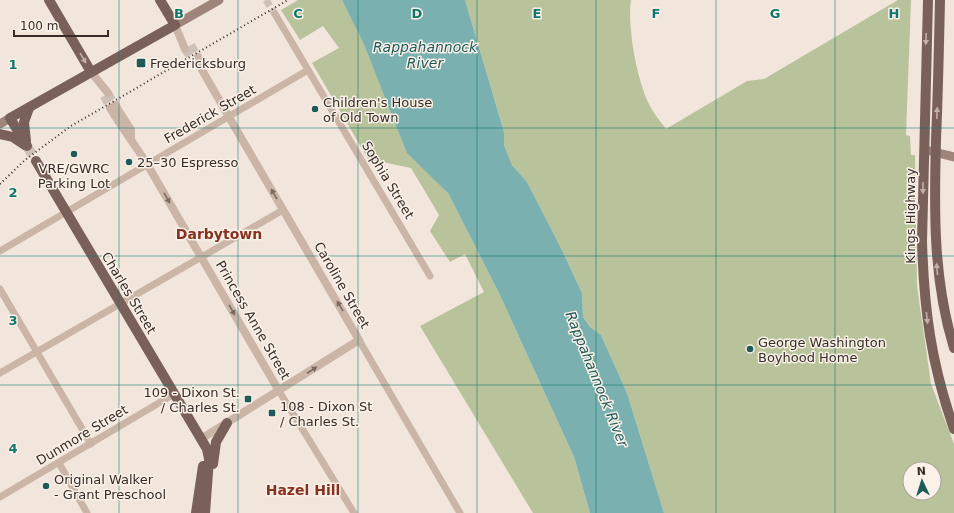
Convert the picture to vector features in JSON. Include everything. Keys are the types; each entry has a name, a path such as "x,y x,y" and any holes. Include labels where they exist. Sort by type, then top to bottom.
{"main road":[{"path":"49,0 93,75"},
{"path":"160,0 177,28"},
{"path":"0,124 93,75 177,28 219,0"},
{"name":"Kings Highway","path":"928,0 922,241 927,320 937,375 954,429"},
{"name":"Kings Highway","path":"940,0 935,239 941,298 954,348"},
{"path":"27,146 24,122 29,108"},
{"path":"10,118 27,146"},
{"path":"0,134 13,137 27,146"},
{"path":"924,149 954,157"},
{"name":"Charles Street","path":"36,161 207,449 209,459 207,500"},
{"path":"205,513 216,442 227,423"},
{"path":"196,513 203,463 201,438"}],"street":[{"name":"Sophia Street","path":"275,14 430,276"},
{"path":"177,28 188,47"},
{"name":"Caroline Street","path":"195,59 460,513"},
{"name":"Frederick Street","path":"0,251 308,70"},
{"path":"93,75 106,94"},
{"name":"Princess Anne Street","path":"113,106 131,130 131,138 279,391 354,513"},
{"path":"0,373 200,256 283,210"},
{"path":"0,289 91,444"},
{"path":"201,438 359,340"},
{"name":"Dunmore Street","path":"1,496 174,394"},
{"path":"58,463 87,513"}],"green space":[{"path":"298,0 342,0 435,179 448,193 499,293 574,457 590,513 533,513 420,326 484,292 465,254 450,262 430,231 439,215 411,168 368,159 312,63 339,48 323,26 300,40 281,10"},
{"path":"465,0 631,0 630,24 637,69 645,96 666,129 747,81 764,79 898,0 911,0 906,135 910,136 911,155 915,155 917,286 931,384 954,444 954,513 664,513 627,393 601,335 590,327 583,317 582,293 566,258 527,182 512,165 504,145 504,132"}],"water":[{"name":"Rappahannock River","path":"342,0 465,0 504,132 504,145 512,165 527,182 582,293 583,317 590,327 601,335 627,393 664,513 590,513 574,457 499,293 448,193 407,153 364,44"}],"tunnel":[{"path":"266,0 275,14"},
{"path":"191,45 198,57"},
{"path":"185,49 193,61"},
{"path":"108,93 115,105"},
{"path":"104,96 110,108"},
{"path":"27,146 36,161"}],"railway":[{"path":"0,184 25,160 71,126 288,0"}],"place":[{"name":"Fredericksburg","path":"141,63"},
{"name":"Children's House of Old Town","path":"315,109"},
{"name":"VRE/GWRC Parking Lot","path":"74,154"},
{"name":"25–30 Espresso","path":"129,162"},
{"name":"George Washington Boyhood Home","path":"750,349"},
{"name":"109 - Dixon St. / Charles St.","path":"248,399"},
{"name":"108 - Dixon St / Charles St.","path":"272,413"},
{"name":"Original Walker - Grant Preschool","path":"46,486"}],"district":[{"name":"Darbytown","path":"219,234"},
{"name":"Hazel Hill","path":"303,490"}]}
